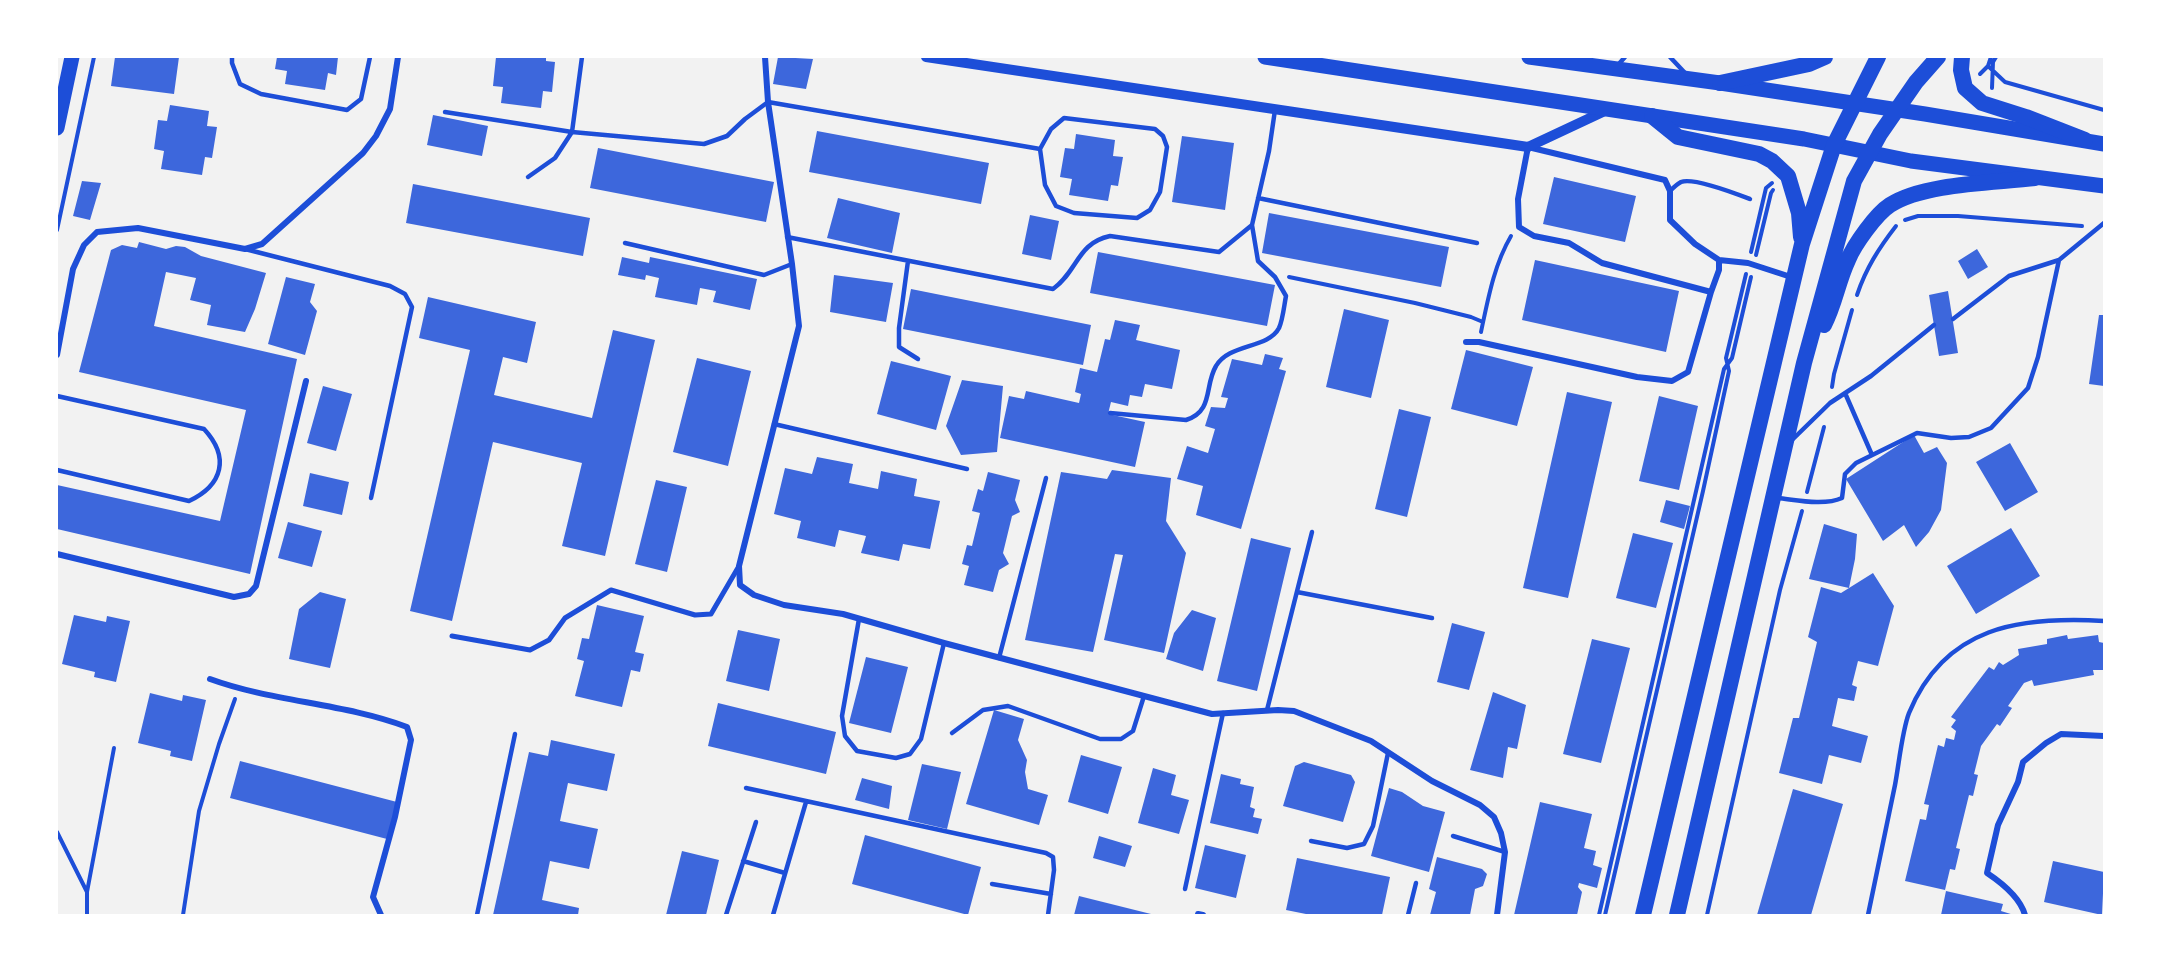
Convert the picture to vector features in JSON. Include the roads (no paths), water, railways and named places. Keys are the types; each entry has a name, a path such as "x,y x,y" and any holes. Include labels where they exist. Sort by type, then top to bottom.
{"highway":[{"path":"1720,83 1809,64 1825,57"},
{"path":"1643,915 1802,244 1834,145 1878,57"},
{"path":"1677,915 1804,363 1854,181 1869,152 1896,110 1938,57"},
{"path":"1962,57 1961,70 1965,88 1982,103 2085,140"},
{"path":"1652,116 1678,137 1759,154 1772,161 1788,176 1799,213 1802,244"},
{"path":"1804,363 1829,316 1848,259 1869,228 1888,206 1907,196 1944,187 2035,178"}],"main road":[{"path":"57,128 72,57"},
{"path":"1265,57 1610,108 1834,145 1911,161 2104,186"},
{"path":"1529,57 1620,63 1690,79 2104,144"}],"street":[{"path":"57,355 73,269 84,245 97,232 138,228 245,249 262,244 363,153 376,136 390,109 398,57"},
{"path":"452,636 530,650 549,640 566,618 611,590 696,615 711,614 739,566 799,326 768,102 765,57"},
{"path":"926,57 1528,147 1651,175 1665,180 1670,191 1670,220 1695,244 1719,260 1751,264 1793,278"},
{"path":"1528,147 1610,108"},
{"path":"1528,147 1518,199 1520,227 1534,236 1569,243 1602,263 1640,275 1711,292"},
{"path":"1466,342 1479,342 1637,377 1672,381 1688,372 1719,270 1719,260"},
{"path":"57,554 234,597 249,594 256,586 306,381"},
{"path":"739,566 740,585 754,595 784,605 843,614 944,644 1212,714 1266,710 1294,711 1371,741 1432,781 1480,805 1494,817 1501,833 1505,852 1497,915"},
{"path":"210,679 238,689 321,704 407,727 411,740 395,818 374,897 381,915"},
{"path":"2025,915 2022,906 2008,890 1987,873 1998,825 2018,782 2023,762 2061,734 2104,736"}],"lane":[{"path":"232,57 240,84 261,94 347,110 361,99 370,57"},
{"path":"528,177 555,158 572,132 582,57"},
{"path":"1670,57 1690,79"},
{"path":"445,112 572,132 704,144 727,136 768,102 1040,149"},
{"path":"1110,413 1186,420 1196,416 1206,402 1215,367 1224,357 1244,346 1268,339 1278,329 1286,296 1275,277 1258,261 1252,225 1275,110"},
{"path":"1064,117 1155,129 1163,136 1167,147 1160,192 1150,210 1137,218 1074,213 1056,206 1045,185 1040,149 1051,129 1064,117"},
{"path":"1670,191 1682,182 1689,181 1715,186 1750,199"},
{"path":"1258,198 1477,243"},
{"path":"1953,320 2009,276 2059,260 2104,223"},
{"path":"787,236 1053,289 1064,281 1078,256 1098,238 1110,236 1219,252 1252,225"},
{"path":"625,243 764,275 792,264"},
{"path":"245,249 390,286 405,294 412,307 370,498"},
{"path":"1774,498 1836,501 1842,498 1845,474 1856,463 1917,433 1951,438 1969,437 1990,428 2028,388 2038,357 2059,260"},
{"path":"908,261 899,328 899,347 918,359"},
{"path":"1786,446 1830,403 1871,376 1934,325"},
{"path":"1845,393 1872,455"},
{"path":"57,396 204,429 215,441 220,455 215,483 204,494 189,501 57,470"},
{"path":"774,423 967,469"},
{"path":"999,658 1046,478"},
{"path":"1266,710 1312,532"},
{"path":"1297,592 1432,618"},
{"path":"859,619 842,716 844,736 857,751 896,758 910,754 921,739 944,644"},
{"path":"1868,915 1909,714 1931,672 1966,642 2013,624 2070,619 2104,621"},
{"path":"952,732 983,710 1008,706 1100,739 1121,739 1133,731 1144,696"},
{"path":"1185,889 1223,713"},
{"path":"477,915 515,734"},
{"path":"1311,841 1347,848 1364,844 1373,826 1388,753"},
{"path":"746,788 1046,853 1053,857 1054,870 1048,915"},
{"path":"773,915 806,802"},
{"path":"726,915 756,822"},
{"path":"1452,836 1505,852"},
{"path":"743,861 785,873"},
{"path":"1408,915 1416,883"},
{"path":"992,884 1051,894"}]}
